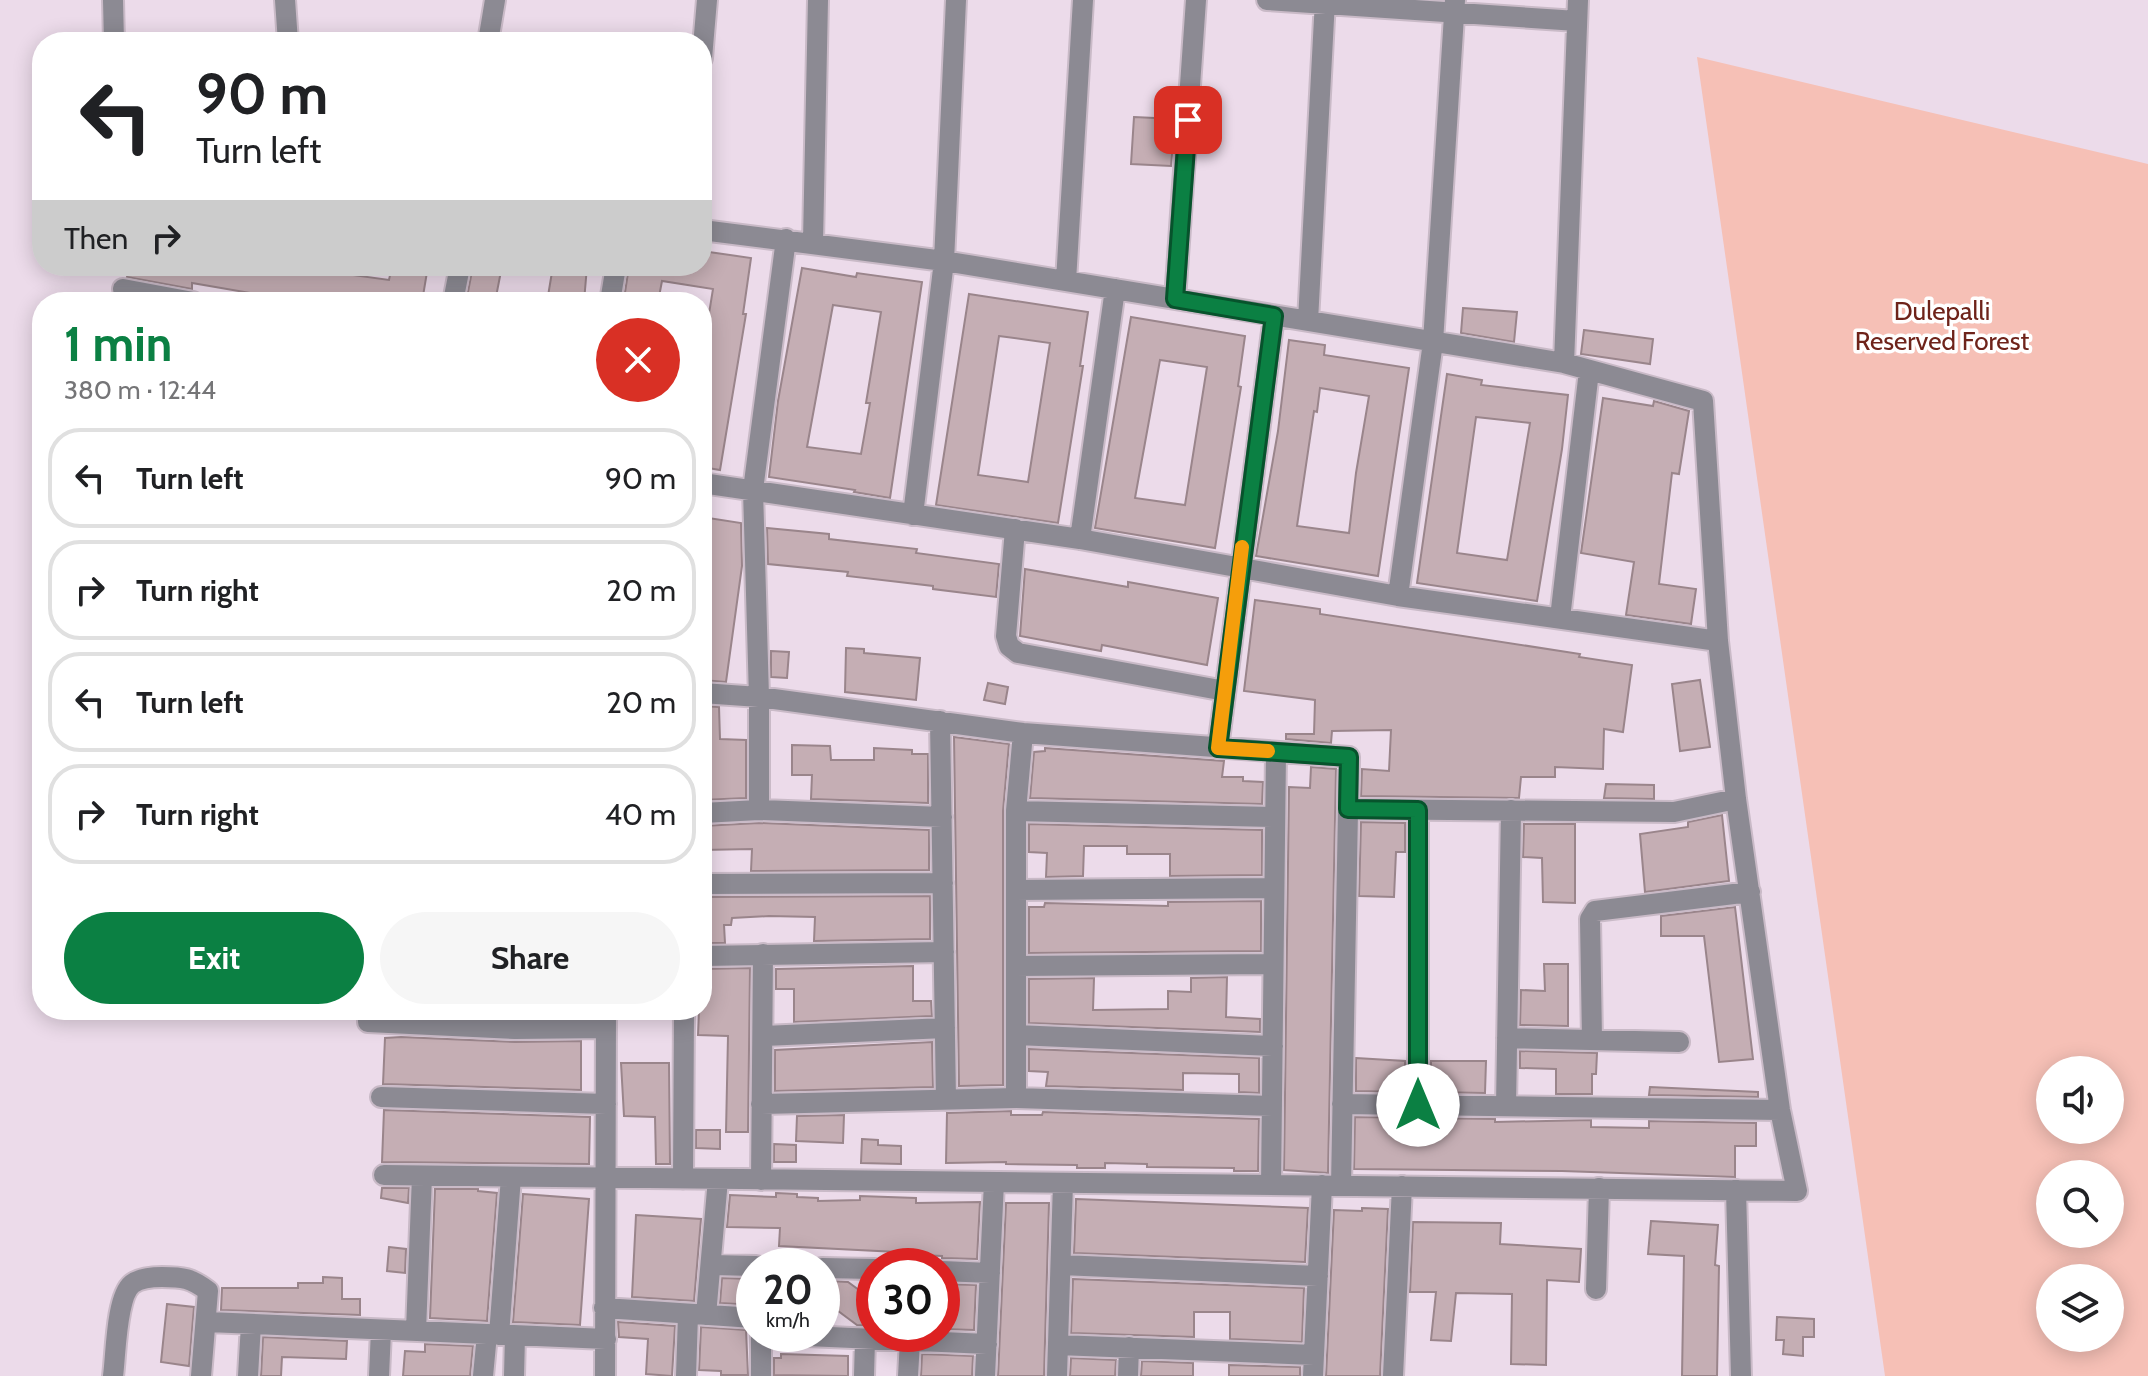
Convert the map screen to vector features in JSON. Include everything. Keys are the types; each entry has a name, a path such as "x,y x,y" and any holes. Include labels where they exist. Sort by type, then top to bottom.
{"street":[{"path":"113,0 114,32"},
{"path":"285,0 287,32"},
{"path":"490,32 495,0"},
{"path":"704,32 707,0"},
{"path":"813,242 818,0"},
{"path":"913,515 944,261 956,0"},
{"path":"1066,281 1083,0"},
{"path":"1175,299 1196,0"},
{"path":"1267,0 1454,6 1577,21"},
{"path":"1564,363 1578,0"},
{"path":"1308,321 1325,2"},
{"path":"1398,596 1433,342 1454,6"},
{"path":"384,1175 1797,1191 1780,1110 1736,799 1718,641 1703,401 1564,363 944,261 712,231"},
{"path":"759,810 753,490 786,239"},
{"path":"123,289 139,292"},
{"path":"1080,539 1115,289"},
{"path":"1218,748 1274,316"},
{"path":"1560,618 1589,371"},
{"path":"712,484 1080,539 1398,596 1718,641"},
{"path":"1015,529 1006,636 1009,646 1018,653 1225,691"},
{"path":"712,694 759,697 1023,733 1349,757 1342,1104 1318,1276 1313,1376"},
{"path":"940,721 946,1100"},
{"path":"1016,1098 1016,811 1023,733"},
{"path":"1271,1185 1276,752"},
{"path":"1348,809 1674,812 1736,799"},
{"path":"712,812 759,810 942,817"},
{"path":"1418,810 1418,1105"},
{"path":"1506,1106 1511,810"},
{"path":"1016,811 1275,817"},
{"path":"712,884 943,883"},
{"path":"1016,890 1274,888"},
{"path":"1592,1040 1590,919 1595,911 1750,892"},
{"path":"712,956 944,952"},
{"path":"761,1180 763,954"},
{"path":"1016,966 1273,964"},
{"path":"368,1020 402,1020"},
{"path":"605,1376 606,1020"},
{"path":"683,1179 684,1020"},
{"path":"764,1036 945,1028"},
{"path":"1016,1035 1273,1046"},
{"path":"1507,1038 1679,1042"},
{"path":"381,1097 606,1104"},
{"path":"761,1104 1016,1098 1272,1106"},
{"path":"1342,1104 1780,1110"},
{"path":"416,1331 422,1176"},
{"path":"483,1376 501,1335 511,1177"},
{"path":"686,1376 697,1315 712,1265 718,1179"},
{"path":"985,1376 994,1182"},
{"path":"1057,1376 1063,1183"},
{"path":"1393,1376 1402,1186"},
{"path":"1596,1289 1599,1188"},
{"path":"1736,1190 1741,1376"},
{"path":"712,1265 736,1266"},
{"path":"1061,1265 1318,1276"},
{"path":"960,1272 990,1273"},
{"path":"113,1376 122,1299 131,1285 147,1277 193,1279 208,1291 208,1322 201,1376"},
{"path":"604,1308 736,1317"},
{"path":"208,1322 606,1339"},
{"path":"248,1376 251,1324"},
{"path":"379,1376 381,1330"},
{"path":"501,1335 514,1376"},
{"path":"960,1343 987,1344"},
{"path":"1058,1345 1314,1355"},
{"path":"1128,1376 1129,1347"},
{"path":"761,1352 761,1376"},
{"path":"864,1376 865,1352"},
{"path":"908,1376 909,1352"}],"green space":[{"name":"Dulepalli Reserved Forest","path":"1697,57 2148,164 2148,1376 1885,1376"}],"building":[{"path":"1134,117 1175,119 1171,166 1131,164"},
{"path":"712,252 751,258 743,314 746,314 720,470 712,469 713,289 662,281 660,292 625,292 627,276 712,276"},
{"path":"802,268 856,277 857,273 922,282 890,498 769,477 778,401","holes":["833,305 881,312 861,454 807,447"]},
{"path":"360,276 389,280 390,276 426,276 424,292 245,292 192,283 192,289 127,277"},
{"path":"471,276 500,276 497,292 468,292"},
{"path":"551,276 586,276 585,292 549,292"},
{"path":"969,294 1088,312 1080,366 1083,366 1058,523 936,505","holes":["999,336 1050,343 1028,482 978,475"]},
{"path":"1463,308 1517,312 1514,342 1461,333"},
{"path":"1131,317 1245,336 1238,386 1241,387 1215,548 1095,528","holes":["1160,360 1207,367 1185,505 1135,498"]},
{"path":"1584,330 1653,339 1650,364 1581,354"},
{"path":"1289,340 1325,345 1324,355 1409,368 1378,576 1256,556 1278,431","holes":["1320,388 1369,396 1349,533 1297,526"]},
{"path":"1447,374 1482,380 1481,385 1568,395 1537,601 1417,583","holes":["1476,417 1530,423 1507,560 1457,553"]},
{"path":"1603,398 1653,406 1654,401 1689,411 1679,474 1672,473 1659,584 1696,589 1691,624 1626,615 1634,562 1581,553"},
{"path":"712,519 741,523 742,566 726,682 712,681"},
{"path":"767,528 829,534 829,539 917,549 916,553 999,564 996,597 847,576 848,572 768,564"},
{"path":"1025,569 1128,587 1128,582 1218,598 1207,665 1102,645 1101,651 1020,636"},
{"path":"1255,600 1320,609 1320,614 1580,654 1579,657 1632,665 1623,732 1604,729 1603,769 1555,767 1555,777 1521,777 1519,798 1361,796 1362,769 1389,771 1391,730 1332,731 1331,743 1286,739 1286,734 1314,734 1315,700 1244,691"},
{"path":"846,648 864,649 864,653 920,658 916,700 845,692"},
{"path":"771,651 789,652 787,678 771,677"},
{"path":"1700,680 1710,747 1680,751 1672,684"},
{"path":"988,683 1008,687 1005,704 984,700"},
{"path":"712,707 719,707 720,739 746,740 746,798 712,800"},
{"path":"954,737 1009,744 1003,811 1003,1085 959,1086"},
{"path":"792,745 830,746 831,760 874,760 874,748 928,754 928,803 811,799 812,775 792,775"},
{"path":"1045,748 1224,761 1222,777 1243,777 1243,781 1263,782 1262,804 1030,798 1034,752 1045,751"},
{"path":"1311,767 1336,769 1328,1173 1284,1170 1289,787 1310,788"},
{"path":"1606,784 1654,785 1654,799 1604,798"},
{"path":"1722,815 1729,881 1645,892 1640,834 1688,827 1688,822"},
{"path":"1361,822 1405,823 1405,852 1396,852 1394,897 1359,896"},
{"path":"759,823 929,830 929,870 751,871 752,849 712,850 712,825"},
{"path":"1029,824 1262,830 1262,875 1170,876 1170,854 1127,854 1127,846 1084,846 1083,876 1046,877 1047,853 1029,852"},
{"path":"1524,824 1575,824 1575,903 1543,902 1542,858 1523,857"},
{"path":"930,896 930,939 814,941 815,917 769,916 732,918 731,925 724,925 725,943 712,943 712,897"},
{"path":"1261,901 1261,951 1029,953 1029,907 1044,907 1045,903 1168,906 1168,902"},
{"path":"1735,907 1753,1059 1719,1062 1704,936 1661,936 1661,916"},
{"path":"1544,964 1568,964 1568,1026 1520,1025 1521,990 1545,991"},
{"path":"913,966 913,1001 931,1001 932,1016 794,1022 794,989 776,989 776,969"},
{"path":"750,968 748,1132 726,1132 728,1036 698,1035 699,1020 712,1020 712,969"},
{"path":"1227,977 1226,1017 1260,1019 1260,1032 1029,1023 1029,979 1094,978 1093,1010 1168,1009 1168,991 1191,992 1191,978"},
{"path":"385,1038 515,1042 581,1041 581,1090 383,1084"},
{"path":"932,1042 933,1087 775,1091 775,1050"},
{"path":"1029,1049 1259,1058 1259,1093 1239,1092 1239,1074 1183,1073 1183,1090 1046,1086 1048,1072 1029,1071"},
{"path":"1520,1051 1597,1053 1596,1074 1592,1074 1592,1094 1556,1094 1556,1069 1520,1068"},
{"path":"1356,1058 1405,1061 1405,1092 1356,1091"},
{"path":"1431,1061 1486,1061 1485,1093 1431,1092"},
{"path":"621,1063 669,1063 670,1164 656,1164 655,1117 624,1116"},
{"path":"1650,1087 1758,1092 1758,1097 1649,1095"},
{"path":"384,1110 590,1117 589,1164 382,1162"},
{"path":"1011,1111 1011,1115 1042,1115 1043,1112 1259,1119 1258,1171 1147,1167 1147,1164 1105,1163 1105,1168 1077,1168 1077,1165 1006,1162 946,1163 947,1113"},
{"path":"844,1115 843,1143 796,1141 797,1116"},
{"path":"1355,1117 1495,1119 1495,1122 1591,1120 1591,1127 1649,1128 1649,1121 1756,1123 1756,1146 1735,1146 1735,1177 1354,1169"},
{"path":"696,1130 720,1130 720,1149 696,1148"},
{"path":"862,1139 878,1140 878,1145 901,1146 901,1164 861,1163"},
{"path":"774,1144 796,1145 796,1162 774,1162"},
{"path":"382,1188 409,1188 408,1203 381,1198"},
{"path":"435,1189 478,1189 497,1193 487,1321 430,1318"},
{"path":"776,1193 818,1198 818,1201 860,1200 860,1196 916,1198 916,1203 980,1202 977,1259 960,1259 960,1248 856,1250 779,1246 780,1228 727,1227 730,1195 776,1197"},
{"path":"523,1194 589,1199 580,1325 513,1322"},
{"path":"1076,1199 1308,1208 1305,1262 1074,1253"},
{"path":"1006,1203 1049,1203 1044,1376 998,1376"},
{"path":"1362,1208 1388,1209 1380,1376 1326,1376 1334,1210 1362,1211"},
{"path":"636,1215 701,1219 694,1301 632,1297"},
{"path":"1651,1221 1718,1225 1715,1265 1719,1266 1717,1376 1682,1376 1684,1256 1648,1254"},
{"path":"1413,1222 1501,1223 1500,1244 1581,1249 1579,1282 1547,1280 1546,1365 1511,1364 1512,1294 1456,1293 1451,1341 1431,1340 1436,1292 1410,1292"},
{"path":"389,1247 406,1249 405,1273 387,1271"},
{"path":"323,1277 342,1278 342,1299 360,1299 360,1315 221,1310 222,1288 298,1288 298,1283 323,1283"},
{"path":"722,1278 736,1278 736,1304 720,1303"},
{"path":"1073,1279 1304,1288 1302,1342 1230,1339 1230,1312 1194,1312 1194,1337 1071,1333"},
{"path":"840,1282 848,1282 856,1288 856,1324 840,1312"},
{"path":"960,1285 976,1285 974,1330 960,1330"},
{"path":"167,1304 194,1307 189,1366 161,1362"},
{"path":"1777,1317 1814,1319 1814,1337 1803,1337 1803,1356 1783,1354 1784,1340 1776,1340"},
{"path":"618,1322 675,1326 672,1376 646,1374 648,1339 619,1337"},
{"path":"701,1327 736,1329 736,1352 747,1352 748,1375 721,1375 721,1371 699,1370"},
{"path":"263,1337 347,1341 346,1359 282,1357 281,1376 261,1376"},
{"path":"425,1344 473,1346 470,1376 403,1376 405,1351 425,1352"},
{"path":"781,1354 848,1356 848,1376 774,1375 774,1358 781,1358"},
{"path":"922,1354 973,1356 972,1376 921,1376"},
{"path":"1071,1358 1116,1360 1115,1376 1070,1376"},
{"path":"1142,1361 1193,1363 1193,1376 1141,1376"},
{"path":"1229,1365 1300,1367 1300,1376 1229,1376"}],"slow traffic":[{"path":"1242,547 1218,748 1268,751"}],"route":[{"path":"1188,120 1175,299 1274,316 1218,748 1349,757 1348,809 1418,810 1418,1105"}]}
